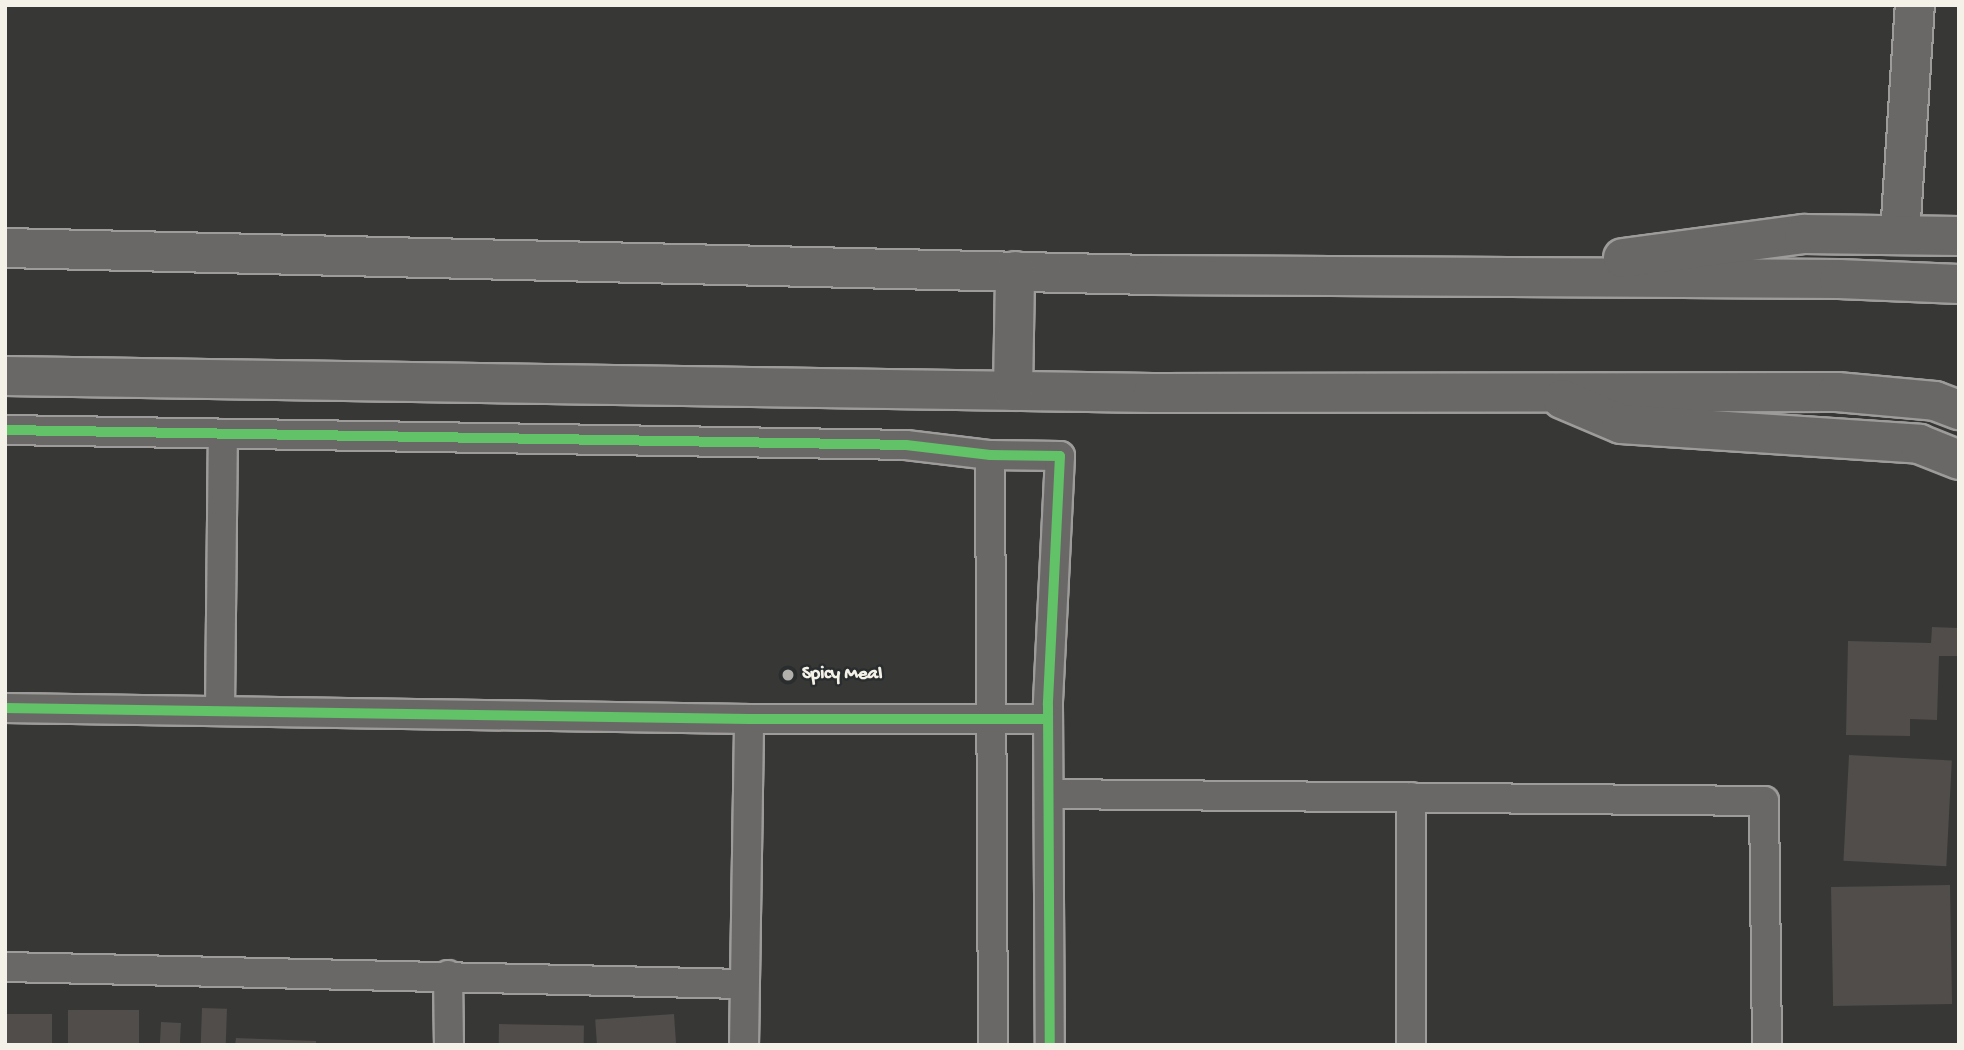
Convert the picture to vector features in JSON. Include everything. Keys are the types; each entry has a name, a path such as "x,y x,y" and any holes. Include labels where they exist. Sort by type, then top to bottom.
{"main road":[{"path":"1900,235 1915,5"},
{"path":"1480,276 1804,234 1959,236"},
{"path":"5,248 1015,271 1839,279 1959,284"},
{"path":"1013,391 1015,271"},
{"path":"5,376 1013,391 1837,392 1935,401 1959,410"},
{"path":"1547,393 1621,424 1919,444 1959,460"}],"street":[{"path":"5,430 906,445 990,455 1060,456 1048,719 1049,1045"},
{"path":"220,710 223,434"},
{"path":"990,455 993,1045"},
{"path":"5,708 749,719 1048,719"},
{"path":"744,1045 749,719"},
{"path":"1049,794 1764,801 1766,1045"},
{"path":"1410,797 1411,1045"},
{"path":"5,967 448,975 744,984"},
{"path":"448,975 449,1045"}],"building":[{"path":"1932,627 1959,628 1958,656 1939,656 1937,720 1910,719 1910,736 1846,735 1848,641 1931,643"},
{"path":"1849,755 1952,760 1946,866 1843,861"},
{"path":"1950,885 1952,1004 1833,1006 1831,887"},
{"path":"202,1008 227,1009 226,1045 201,1045"},
{"path":"68,1010 139,1010 139,1045 68,1045"},
{"path":"5,1014 52,1014 52,1045 5,1045"},
{"path":"674,1014 676,1045 597,1045 595,1020"},
{"path":"161,1022 181,1023 180,1045 160,1045"},
{"path":"499,1024 584,1025 584,1045 499,1045"},
{"path":"236,1038 316,1041 316,1045 235,1045"}],"cycle path":[{"path":"5,430 906,445 990,455 1060,456 1048,705 1050,1045"},
{"path":"5,708 749,719 1048,719"}],"place":[{"name":"Spicy Meal","path":"788,675"}]}
